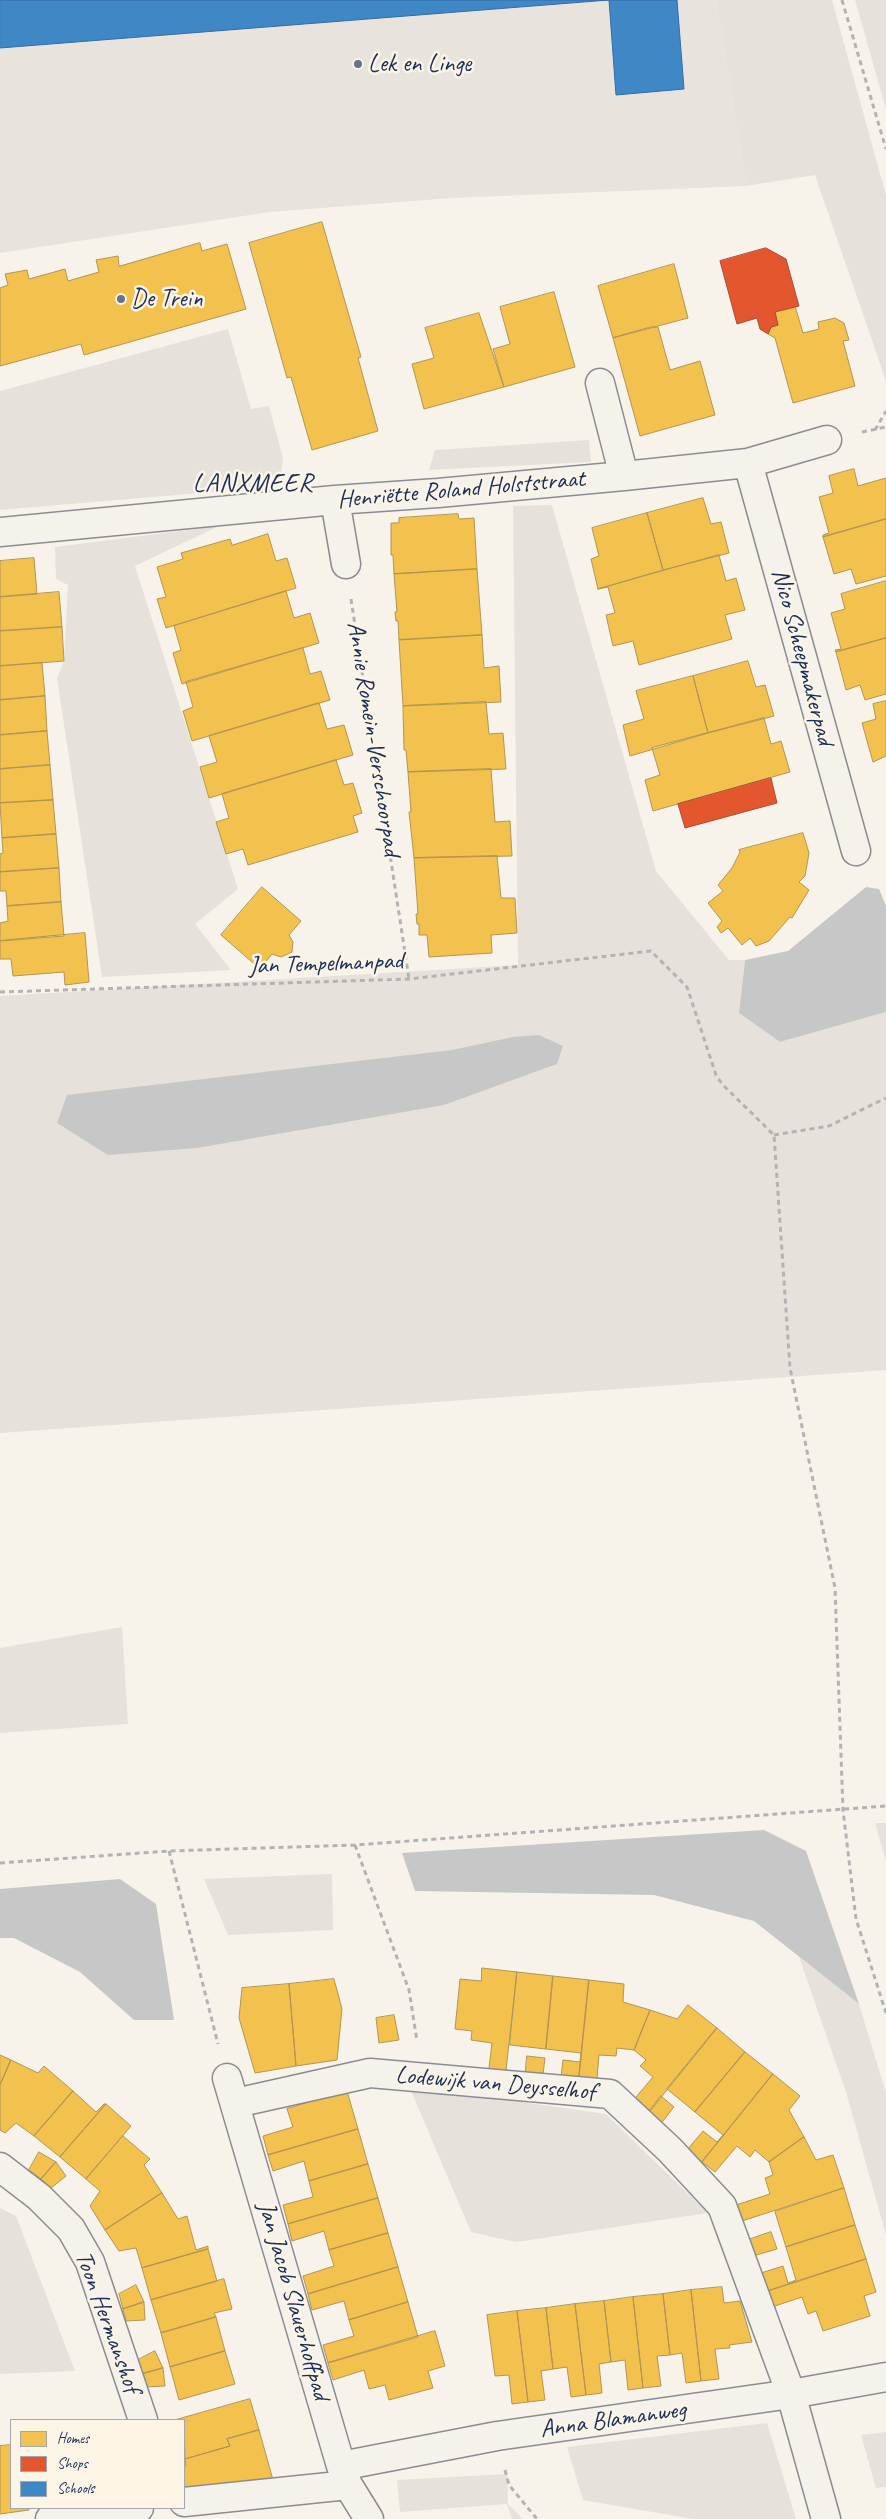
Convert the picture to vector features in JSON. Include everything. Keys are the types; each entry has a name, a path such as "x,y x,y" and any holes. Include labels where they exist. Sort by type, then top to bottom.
{"street":[{"name":"Henriëtte Roland Holststraat","path":"600,382 624,476"},
{"name":"Henriëtte Roland Holststraat","path":"0,532 335,500 624,476 748,463 827,440"},
{"name":"Nico Scheepmakerpad","path":"748,463 856,851"},
{"path":"335,500 346,564"},
{"name":"Lodewijk van Deysselhof","path":"231,2091 370,2073 610,2094 670,2150 722,2206 791,2394 826,2519"},
{"name":"Jan Jacob Slauerhoffpad","path":"231,2091 344,2475 369,2519"},
{"name":"Toon Hermanshof","path":"0,2168 39,2197 71,2229 90,2262 143,2419"},
{"name":"Anna Blamanweg","path":"185,2502 344,2475 497,2436 791,2394 886,2377"},
{"path":"50,2519 131,2509"}],"path":[{"path":"842,0 886,149"},
{"path":"875,430 886,412"},
{"name":"Annie Romein-Verschoorpad","path":"346,564 409,979"},
{"name":"Jan Tempelmanpad","path":"0,992 409,979 651,951 687,987 716,1075 722,1084 774,1135"},
{"path":"886,1098 829,1126 774,1135 790,1368 834,1588 843,1810 856,1919 886,2013"},
{"path":"0,1863 169,1851 355,1845 886,1806"},
{"path":"355,1845 409,1990 424,2079"},
{"path":"169,1851 231,2091"},
{"path":"497,2436 509,2485 537,2519"}],"shaded area":[{"name":"Lek en Linge","path":"0,0 716,0 746,186 452,198 270,212 0,253"},
{"path":"716,0 832,0 886,195 886,381 815,175 746,186"},
{"path":"855,0 886,0 886,109"},
{"path":"228,329 251,409 269,406 283,458 281,474 271,487 0,510 0,391"},
{"path":"589,440 591,462 429,470 435,450"},
{"path":"552,505 656,871 729,960 745,960 739,1013 780,1042 886,1012 886,1370 0,1433 0,996 518,965 513,506"},
{"path":"219,526 135,566 238,889 195,924 231,970 102,977 57,678 64,661 68,585 56,579 55,547"},
{"path":"866,887 879,889 886,906 886,1012 780,1042 739,1013 745,960 788,951"},
{"path":"539,1035 563,1046 557,1064 444,1105 197,1148 108,1155 57,1123 67,1095 452,1050 513,1037"},
{"path":"122,1627 128,1724 0,1733 0,1648"},
{"path":"875,1823 886,1823 886,1861"},
{"path":"764,1830 806,1851 859,2004 754,1921 654,1895 415,1891 402,1853"},
{"path":"332,1874 333,1930 228,1935 204,1879"},
{"path":"120,1879 156,1904 174,2020 134,2020 80,1972 14,1938 0,1938 0,1889"},
{"path":"799,1957 859,2004 886,2093 886,2235 846,2092"},
{"path":"409,2086 606,2114 708,2213 516,2242 471,2232"},
{"path":"0,2208 16,2216 75,2371 0,2374"},
{"path":"767,2423 796,2519 693,2519 583,2500 567,2447"},
{"path":"886,2432 886,2487 876,2488 861,2435"},
{"path":"507,2474 508,2504 523,2519 512,2519 507,2504 400,2512 397,2480"}],"building: Homes":[{"path":"322,222 361,357 358,358 378,431 312,450 291,377 287,378 249,243"},
{"name":"De Trein","path":"200,243 202,251 227,244 246,309 84,355 81,344 0,366 0,288 8,285 5,274 27,270 29,279 65,269 68,281 99,272 96,260 118,256 119,266"},
{"path":"674,264 688,318 613,338 598,286"},
{"path":"554,292 575,367 504,387 493,349 510,344 500,307"},
{"path":"795,306 803,333 819,329 818,322 835,318 844,323 849,340 843,341 855,386 793,403 775,338 768,334 771,327 778,325 775,312"},
{"path":"479,313 504,387 424,409 412,364 434,358 425,328"},
{"path":"651,327 658,327 670,370 700,361 715,415 640,436 613,338"},
{"path":"854,469 858,486 886,478 886,519 823,537 823,535 829,533 819,497 833,493 829,476"},
{"path":"703,498 711,524 721,522 729,553 663,570 647,513"},
{"path":"647,513 663,570 598,589 591,559 599,556 592,528"},
{"path":"458,514 459,519 474,518 477,569 394,574 393,555 391,555 391,523 399,523 399,518"},
{"path":"886,519 886,576 856,584 851,569 834,574 823,537"},
{"path":"268,534 276,561 287,558 296,588 166,628 157,599 166,597 157,567 183,559 181,553 230,539 232,545"},
{"path":"719,555 726,581 736,578 745,610 725,615 732,639 639,665 633,641 613,646 606,615 615,613 608,587 598,589"},
{"path":"34,558 37,594 0,597 0,561"},
{"path":"477,569 482,635 399,640 398,621 396,621 395,612 397,612 394,574"},
{"path":"886,581 886,638 836,652 835,650 841,649 831,613 845,609 841,594"},
{"path":"286,591 294,618 310,613 319,643 182,684 173,653 181,650 174,626"},
{"path":"59,592 62,627 0,631 0,597"},
{"path":"62,627 64,661 0,666 0,631"},
{"path":"482,635 484,668 499,666 501,702 403,706 399,640"},
{"path":"886,638 886,694 865,700 860,685 846,690 836,652"},
{"path":"303,648 310,674 321,671 330,700 192,741 183,711 193,707 186,682"},
{"path":"748,661 756,687 765,685 774,716 708,733 693,676"},
{"path":"42,663 45,696 0,700 0,666"},
{"path":"693,676 708,733 630,756 623,725 644,719 636,691"},
{"path":"45,696 47,731 0,735 0,700"},
{"path":"886,701 886,756 873,762 862,723 876,719 873,704"},
{"path":"486,702 489,734 503,733 506,769 408,772 406,750 404,750 403,706"},
{"path":"319,703 327,729 344,725 353,755 209,798 200,767 217,762 209,736"},
{"path":"764,718 771,744 781,741 790,772 653,811 645,780 660,775 652,748"},
{"path":"47,731 50,765 0,769 0,735"},
{"path":"336,760 344,785 353,783 362,813 353,816 358,832 248,865 243,849 226,854 216,822 229,818 222,794"},
{"path":"50,765 53,800 0,803 0,769"},
{"path":"491,769 495,822 510,821 512,856 414,858 409,812 411,812 408,772"},
{"path":"53,800 56,834 2,838 0,803"},
{"path":"803,833 809,853 805,876 799,882 809,890 792,918 790,917 769,941 756,946 750,938 742,945 728,928 721,933 717,927 722,921 708,903 723,891 718,885 732,868 740,852 739,850"},
{"path":"56,834 59,868 0,872 0,854 3,853 2,838"},
{"path":"497,856 501,898 515,898 517,933 491,935 492,953 429,957 427,935 419,935 419,924 417,924 414,858"},
{"path":"59,868 61,902 7,906 6,891 0,891 0,872"},
{"path":"262,887 301,921 289,935 293,942 292,952 281,957 272,954 260,969 221,935"},
{"path":"61,902 64,936 0,941 0,923 8,921 7,906"},
{"path":"85,933 89,982 65,985 64,972 13,976 11,959 0,959 0,941"},
{"path":"482,1968 517,1972 505,2079 488,2076 492,2043 471,2040 472,2031 455,2029 460,1979 481,1981"},
{"path":"517,1972 553,1976 546,2049 510,2045"},
{"path":"553,1976 589,1980 578,2087 560,2085 563,2060 580,2062 581,2053 546,2049"},
{"path":"334,1979 342,2009 337,2060 296,2066 289,1984"},
{"path":"589,1980 624,1984 623,2002 650,2010 634,2050 617,2048 616,2056 599,2055 596,2089 578,2087"},
{"path":"289,1984 296,2066 255,2073 239,2018 242,1988"},
{"path":"688,2005 717,2028 646,2116 631,2103 653,2077 640,2066 646,2060 634,2050 650,2010 677,2019"},
{"path":"394,2015 399,2040 379,2043 376,2018"},
{"path":"717,2028 745,2052 695,2112 667,2089"},
{"path":"745,2052 773,2074 702,2162 687,2150 703,2131 717,2142 723,2135 695,2112"},
{"path":"0,2055 11,2060 0,2085"},
{"path":"527,2056 545,2058 542,2083 525,2081"},
{"path":"11,2060 38,2073 44,2066 73,2091 34,2136 16,2123 5,2133 0,2130 0,2085"},
{"path":"773,2074 800,2096 789,2110 804,2137 769,2162 755,2150 750,2157 737,2146 715,2172 702,2162"},
{"path":"73,2091 96,2112 106,2104 60,2157 34,2136"},
{"path":"347,2091 358,2129 268,2155 263,2136 293,2127 287,2109"},
{"path":"661,2096 674,2107 659,2126 646,2116"},
{"path":"106,2104 131,2126 86,2179 60,2157"},
{"path":"358,2129 368,2164 309,2181 304,2161 273,2171 268,2155"},
{"path":"123,2136 150,2159 144,2165 162,2193 105,2230 90,2206 100,2191 86,2179"},
{"path":"804,2137 816,2160 833,2155 844,2188 742,2221 736,2205 770,2194 765,2178 773,2175 769,2162"},
{"path":"39,2152 56,2162 41,2179 29,2170"},
{"path":"56,2162 66,2176 51,2188 41,2179"},
{"path":"368,2164 378,2198 288,2224 283,2205 313,2197 309,2181"},
{"path":"844,2188 855,2225 786,2247 775,2212"},
{"path":"162,2193 178,2219 187,2216 196,2250 208,2246 208,2249 142,2268 136,2248 119,2251 105,2230"},
{"path":"378,2198 388,2233 329,2250 324,2231 292,2241 288,2224"},
{"path":"855,2225 866,2259 765,2292 758,2274 783,2266 788,2283 796,2280 786,2247"},
{"path":"771,2232 777,2249 753,2256 748,2240"},
{"path":"388,2233 398,2267 308,2294 303,2276 334,2266 329,2250"},
{"path":"208,2249 217,2281 151,2300 142,2268"},
{"path":"866,2259 876,2292 864,2296 870,2316 823,2331 816,2311 808,2314 802,2297 769,2308 765,2292"},
{"path":"398,2267 408,2302 349,2320 344,2301 312,2310 308,2294"},
{"path":"224,2279 232,2309 214,2313 216,2317 161,2333 151,2300"},
{"path":"136,2285 144,2302 123,2309 119,2294"},
{"path":"722,2287 724,2303 740,2301 752,2342 729,2345 730,2348 715,2349 719,2379 701,2381 691,2290"},
{"path":"691,2290 701,2381 686,2383 682,2353 670,2355 663,2294"},
{"path":"663,2294 670,2355 657,2356 661,2386 643,2388 633,2297"},
{"path":"633,2297 643,2388 628,2390 625,2360 611,2362 604,2301"},
{"path":"604,2301 611,2362 599,2364 602,2393 586,2395 575,2304"},
{"path":"144,2302 145,2320 126,2321 123,2309"},
{"path":"408,2302 418,2337 328,2363 323,2345 354,2336 349,2320"},
{"path":"575,2304 586,2395 571,2397 567,2367 553,2369 546,2308"},
{"path":"546,2308 553,2369 541,2371 545,2400 528,2402 517,2311"},
{"path":"517,2311 528,2402 512,2404 509,2375 495,2376 487,2315"},
{"path":"216,2317 225,2351 170,2367 161,2333"},
{"path":"435,2331 445,2366 428,2371 433,2388 389,2400 385,2385 369,2389 364,2370 333,2380 328,2363"},
{"path":"155,2351 163,2368 142,2374 138,2360"},
{"path":"225,2351 235,2384 179,2400 170,2367"},
{"path":"163,2368 165,2386 145,2387 142,2374"},
{"path":"250,2399 259,2430 227,2439 230,2446 185,2459 185,2419 179,2419"},
{"path":"259,2430 273,2480 185,2491 185,2459 230,2446 227,2439"},
{"path":"10,2445 10,2509 29,2510 0,2514 0,2446"}],"building: Shops":[{"path":"766,248 786,259 799,306 775,312 778,325 771,327 768,334 760,329 757,318 737,324 720,261"},
{"path":"771,778 777,803 685,828 678,804"}],"building: Schools":[{"path":"0,0 609,0 0,48"},
{"path":"609,0 677,0 684,89 616,95"}],"place":[{"name":"Lek en Linge","path":"358,64"},
{"name":"De Trein","path":"121,299"}],"district":[{"name":"LANXMEER","path":"253,484"}]}
